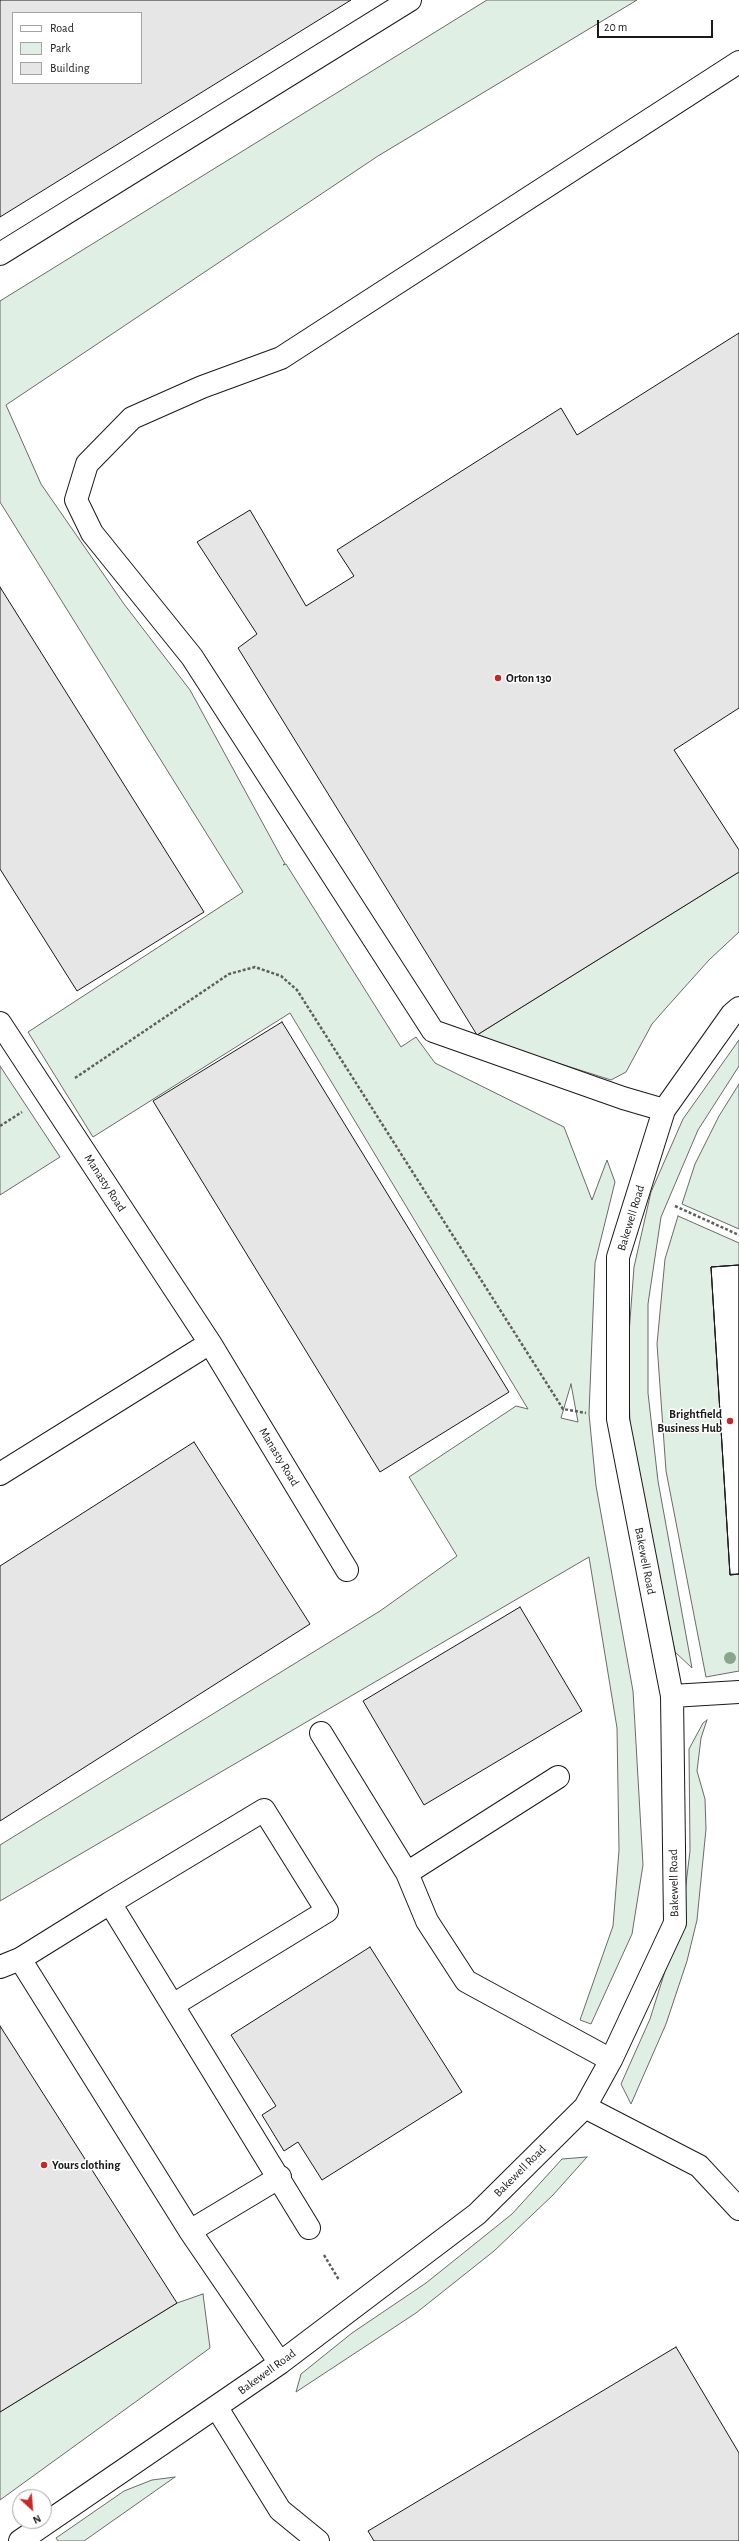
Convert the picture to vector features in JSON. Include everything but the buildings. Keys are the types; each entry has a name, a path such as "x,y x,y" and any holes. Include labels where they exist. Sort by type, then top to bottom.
{"street":[{"path":"0,254 410,0"},
{"path":"664,1110 623,1098 433,1031 192,657 92,533 76,500 87,464 132,418 202,387 281,358 739,62"},
{"name":"Bakewell Road","path":"20,2541 217,2408 280,2363 477,2214 584,2107 611,2060 675,1923 672,1696 618,1419 618,1257 664,1110 732,1014 739,1008"},
{"name":"Manasty Road","path":"0,1023 210,1343 347,1570"},
{"path":"0,1474 210,1343"},
{"path":"672,1696 739,1692"},
{"path":"321,1733 407,1873 427,1921 466,1981 611,2060"},
{"path":"407,1873 558,1777"},
{"path":"0,1967 20,1959 264,1810 327,1911 173,2005"},
{"path":"110,1903 280,2178 309,2228"},
{"path":"20,1959 190,2232 280,2363"},
{"path":"584,2107 699,2166 739,2209"},
{"path":"190,2232 280,2178"},
{"path":"217,2408 280,2510 318,2541"}],"path":[{"path":"47,1096 229,974 255,967 281,976 297,990 563,1409 618,1419"},
{"path":"675,1206 739,1235"},
{"path":"309,2228 354,2306"}],"green space":[{"path":"487,0 637,0 378,156 6,405 41,484 124,604 190,690 285,864 283,865 286,864 401,1047 416,1037 435,1063 564,1127 592,1200 607,1160 615,1182 595,1263 589,1414 596,1486 633,1691 643,1865 632,1934 591,2024 580,2020 613,1926 619,1850 617,1728 589,1557 0,1901 0,1845 380,1611 457,1556 409,1477 516,1406 528,1409 290,1013 93,1137 28,1032 243,892 0,502 0,301","holes":["571,1384 578,1422 561,1418"]},
{"path":"739,872 739,932 709,960 652,1024 626,1072 611,1080 498,1044 477,1035"},
{"path":"739,1040 739,1066 698,1130 661,1217 648,1304 648,1393 658,1481 692,1668 675,1652 649,1534 630,1427 628,1347 634,1267 651,1192 683,1119"},
{"path":"0,1066 60,1157 0,1195"},
{"path":"739,1084 739,1229 682,1204 695,1164 719,1116"},
{"path":"678,1216 739,1243 739,1265 711,1267 730,1574 739,1574 739,1671 706,1677 666,1471 657,1344 665,1259"},
{"path":"707,1720 701,1738 697,1771 705,1799 706,1829 697,1920 687,1961 666,2024 631,2104 621,2084 650,2019 682,1917 690,1851 689,1749 703,1723"},
{"path":"587,2157 553,2195 494,2251 416,2313 296,2392 301,2374 352,2333 426,2283 512,2214 562,2159"},
{"path":"203,2294 210,2348 15,2489 12,2489 12,2491 0,2500 0,2412 177,2303"},
{"path":"175,2477 84,2541 58,2541 56,2538 124,2491 152,2480"}],"place":[{"name":"Orton 130","path":"498,678"},
{"name":"Brightfield Business Hub","path":"730,1421"},
{"name":"Yours clothing","path":"44,2165"}]}
